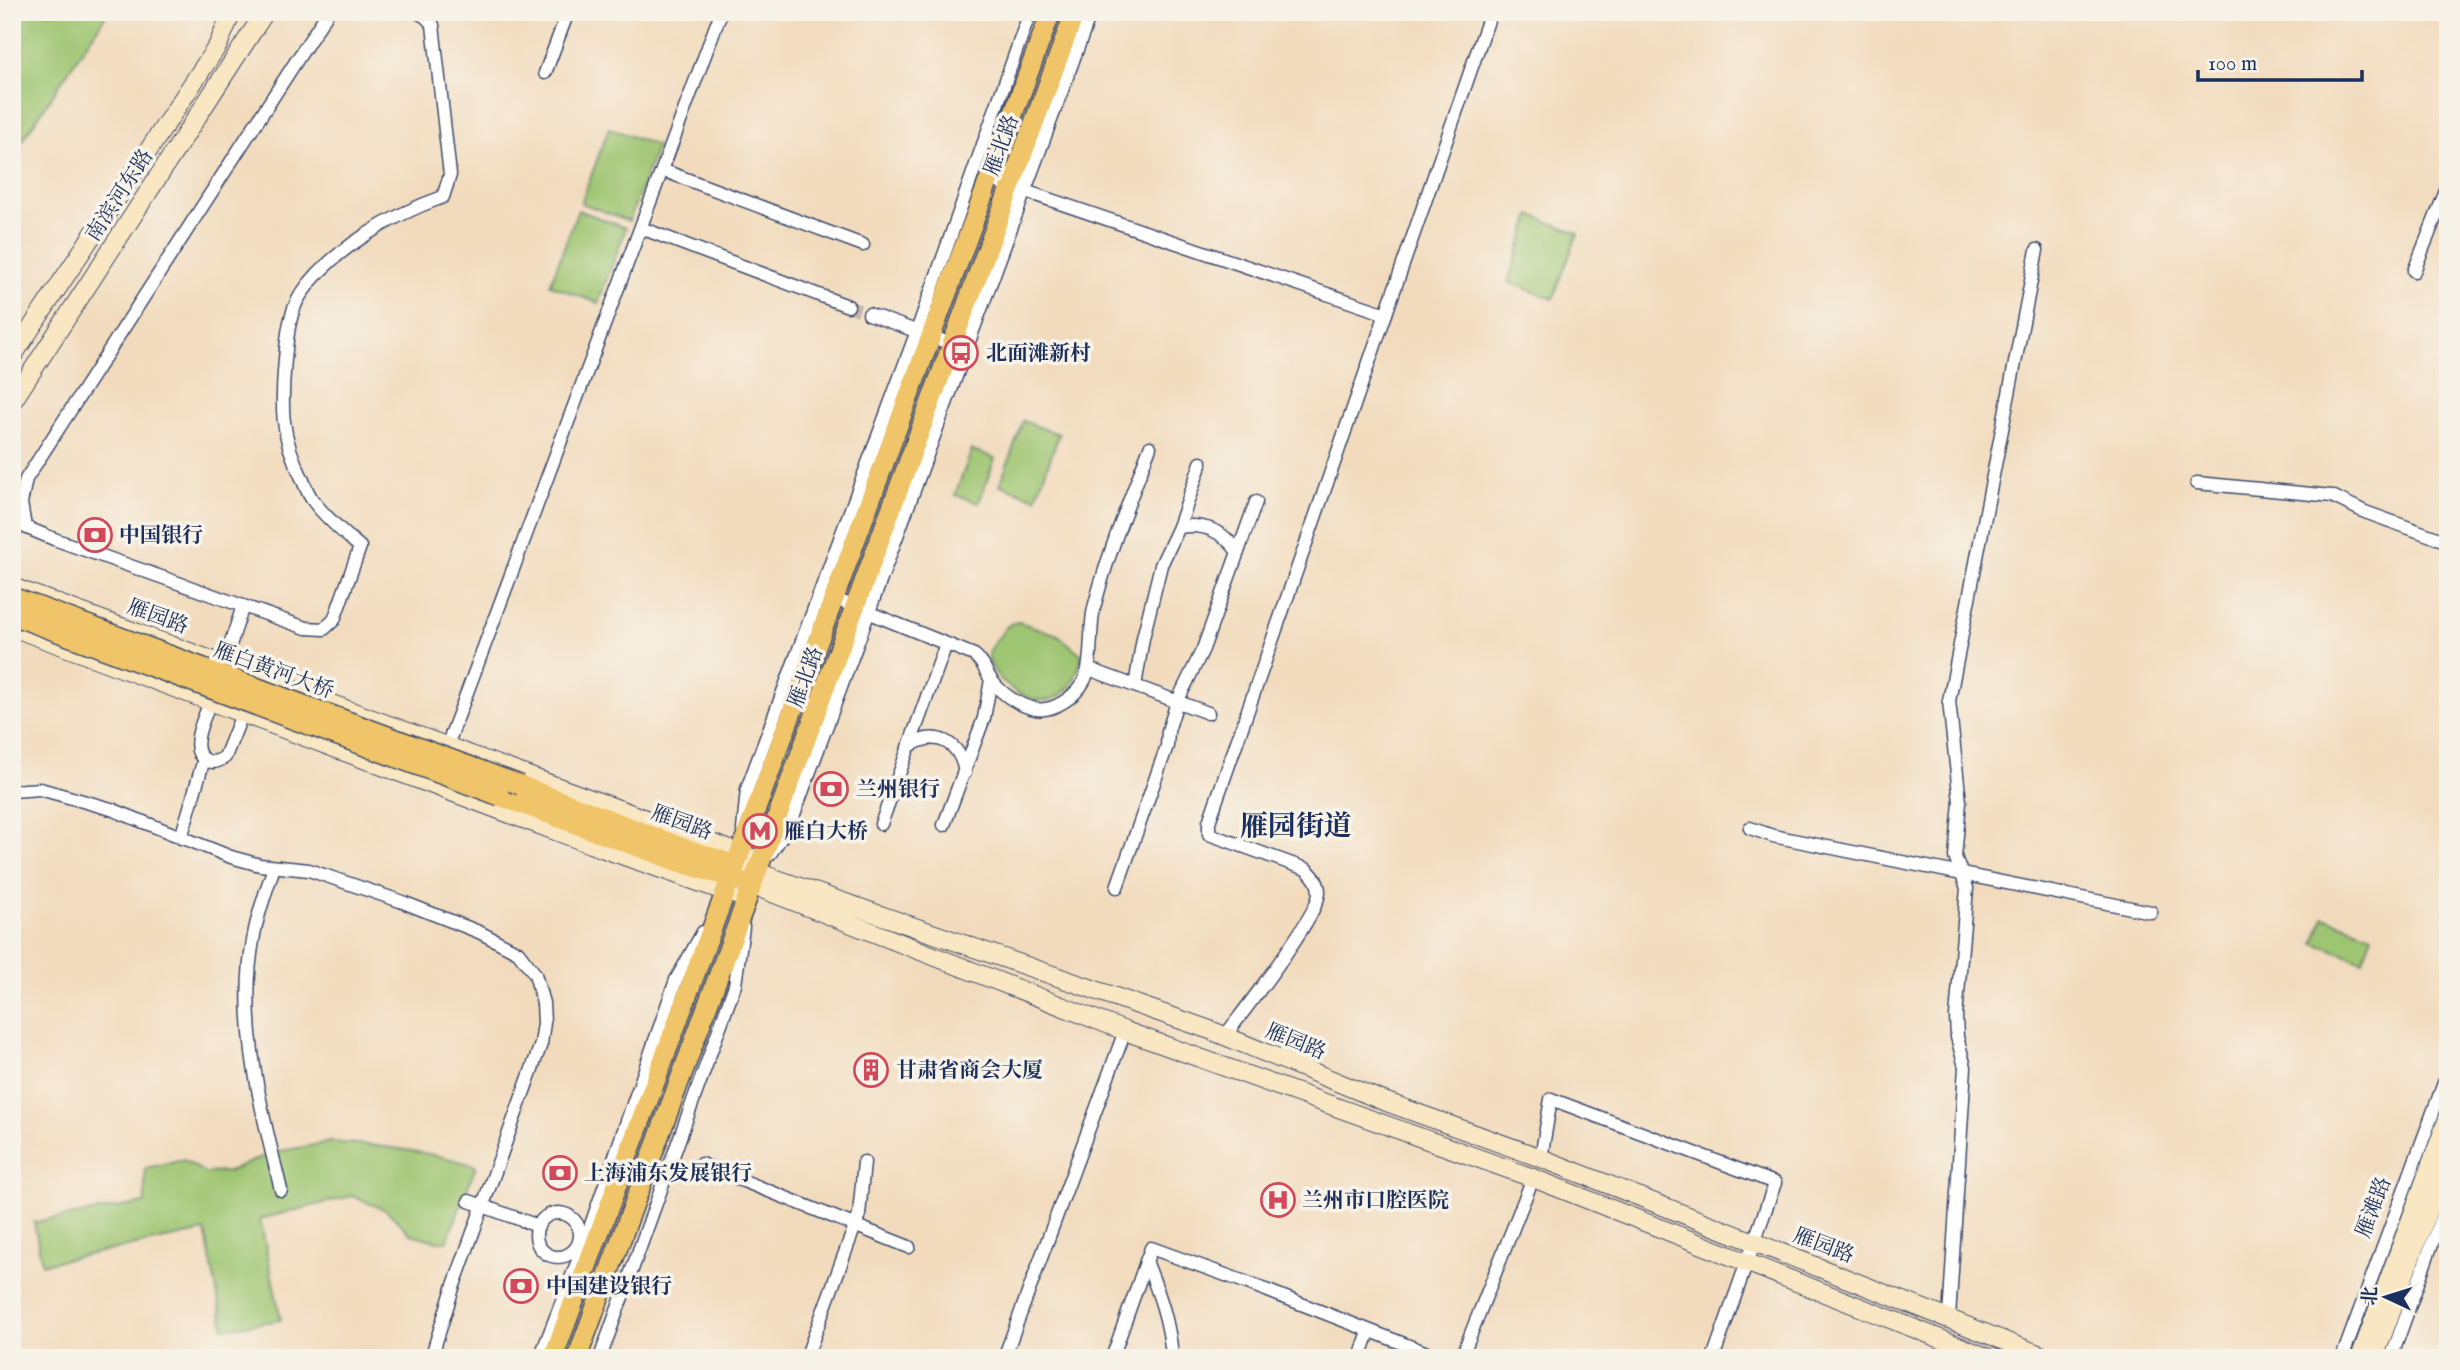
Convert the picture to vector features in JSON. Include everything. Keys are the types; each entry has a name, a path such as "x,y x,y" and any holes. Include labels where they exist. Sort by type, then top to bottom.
{"main road":[{"path":"12,357 218,45 231,12"},
{"name":"南滨河东路","path":"12,335 231,12"},
{"name":"南滨河东路","path":"12,402 265,12"},
{"name":"雁北路","path":"553,1358 586,1245 734,872 826,596 924,334 989,179 1051,12"},
{"name":"雁北路","path":"577,1358 754,879 862,610 960,346 1018,188 1075,12"},
{"name":"雁园路","path":"12,587 447,746 734,872 1225,1036 1381,1100 1541,1158 2048,1358"},
{"name":"雁白黄河大桥","path":"12,597 520,785"},
{"name":"雁白黄河大桥","path":"12,615 500,796"},
{"name":"雁园路","path":"12,627 590,844 734,872"},
{"name":"雁园路","path":"520,785 684,848 734,872"},
{"name":"雁园路","path":"500,796 679,862 734,872"},
{"name":"雁园路","path":"754,879 1125,1031 1533,1178 1989,1358"},
{"name":"雁滩路","path":"2360,1358 2448,1118"},
{"path":"2374,1358 2448,1155"},
{"path":"1533,1178 1541,1158"}],"street":[{"path":"328,12 26,479 21,502 26,527 54,539 306,628 324,629 334,620 360,547 312,501 284,432 282,393 288,334 299,298 326,265 373,231 417,206 443,197 450,175 433,25 417,12"},
{"path":"545,74 568,12"},
{"path":"447,746 721,12"},
{"path":"924,334 1030,12"},
{"path":"1018,188 1091,12"},
{"path":"1225,1036 1265,984 1315,909 1319,891 1313,875 1306,869 1209,834 1209,822 1491,12"},
{"path":"662,170 863,245"},
{"path":"989,179 1387,314"},
{"path":"2414,271 2448,186"},
{"path":"640,228 848,306"},
{"path":"1949,1318 1965,1067 1957,1037 1956,1017 1967,888 1955,857 1960,802 1949,701 2037,250"},
{"path":"869,314 960,346"},
{"path":"826,596 981,660 991,680 1007,696 1027,706 1048,709 1059,705 1077,691 1089,669 1093,612 1107,557 1150,447"},
{"path":"1135,686 1143,638 1161,565 1179,527 1201,463"},
{"path":"2197,483 2332,496 2365,512 2448,542"},
{"path":"1117,887 1167,746 1168,731 1177,702 1203,649 1256,502"},
{"path":"1179,527 1193,525 1219,532 1238,552"},
{"path":"243,606 196,744 204,759 215,762 225,757 243,712"},
{"path":"881,824 946,644"},
{"path":"1089,669 1208,713"},
{"path":"944,825 984,718 991,680"},
{"path":"908,747 928,738 940,739 958,752 965,773"},
{"path":"181,838 204,759"},
{"path":"12,791 40,789 99,805 231,857 274,867 309,870 400,901 479,932 519,952 535,974 543,1003 541,1044 431,1358"},
{"path":"1750,828 1773,836 2151,912"},
{"path":"274,867 254,935 248,1005 256,1088 281,1190"},
{"path":"600,1358 735,985 754,879"},
{"path":"1004,1358 1125,1031"},
{"name":"雁滩路","path":"2342,1358 2448,1072"},
{"path":"1541,1158 1551,1099 1775,1183 1713,1358"},
{"path":"806,1358 859,1215 864,1161"},
{"path":"701,1164 909,1247"},
{"path":"1459,1358 1533,1178"},
{"path":"2391,1358 2448,1199"},
{"path":"469,1201 538,1226"},
{"path":"586,1245 567,1255 550,1255 538,1243 538,1226 550,1214 566,1214 574,1218 586,1245 614,1258"},
{"path":"540,1358 586,1245"},
{"path":"1112,1358 1151,1248 1440,1358"},
{"path":"1146,1261 1161,1298 1172,1358"},
{"path":"1360,1358 1370,1332"}],"green space":[{"path":"12,12 108,12 12,156"},
{"path":"609,128 657,146 629,221 581,203"},
{"path":"578,210 626,228 598,303 550,285"},
{"path":"1531,215 1578,233 1553,299 1508,282"},
{"path":"1023,421 1059,434 1036,498 1000,485"},
{"path":"972,450 995,458 979,503 955,495"},
{"path":"1019,622 1058,635 1082,655 1073,682 1059,696 1043,700 1026,697 1010,688 990,663 989,651 992,645 1007,626"},
{"path":"2324,917 2372,935 2363,961 2314,943"},
{"path":"330,1142 404,1150 476,1166 447,1241 411,1234 386,1210 352,1196 260,1219 281,1320 224,1328 205,1231 42,1264 34,1222 145,1203 145,1168 184,1160 205,1173 228,1172 271,1153"}],"waterway":[{"path":"12,28 18,12"}],"tunnel":[{"path":"848,306 869,314"}],"place":[{"name":"北面滩新村","path":"961,353"},
{"name":"中国银行","path":"95,535"},
{"name":"兰州银行","path":"831,789"},
{"name":"雁白大桥","path":"760,831"},
{"name":"甘肃省商会大厦","path":"871,1070"},
{"name":"上海浦东发展银行","path":"560,1173"},
{"name":"兰州市口腔医院","path":"1278,1200"},
{"name":"中国建设银行","path":"521,1286"}],"district":[{"name":"雁园街道","path":"1296,825"}]}
